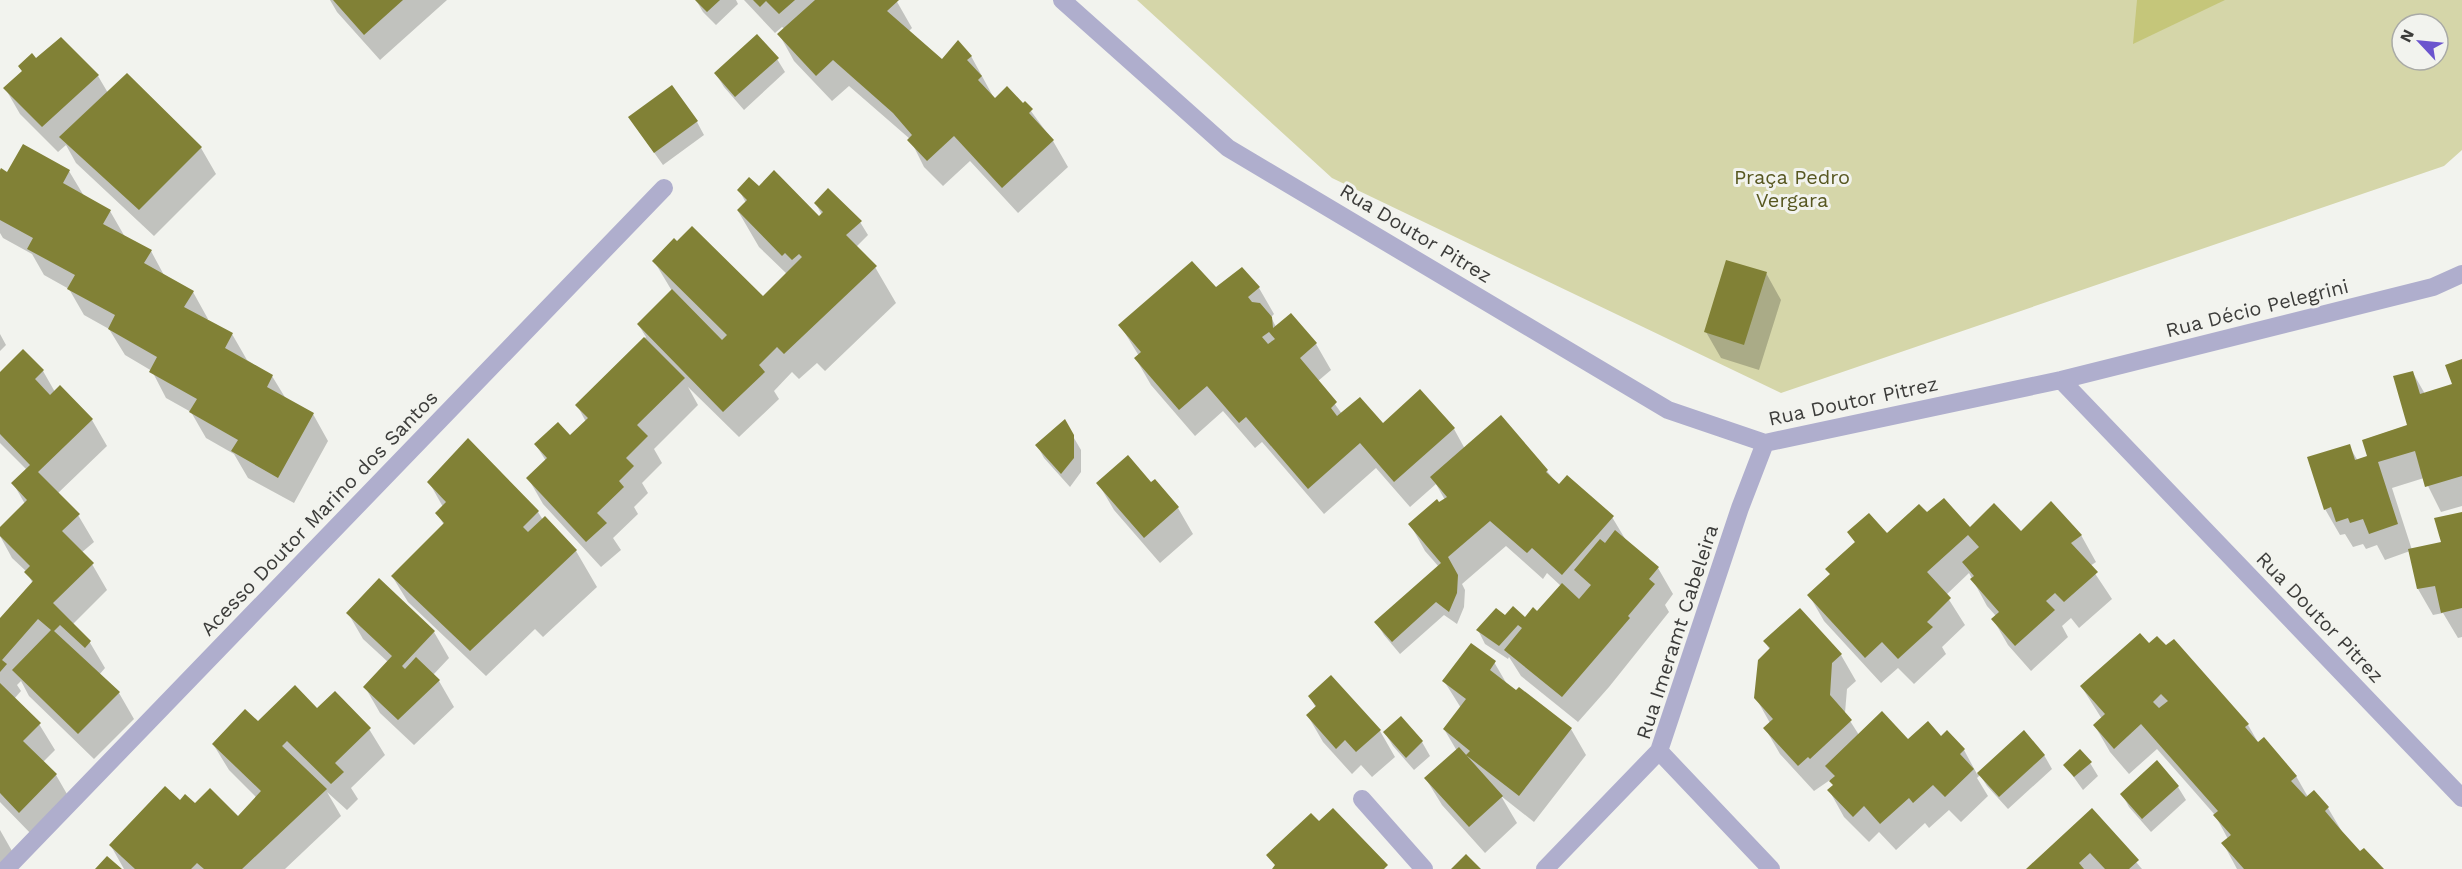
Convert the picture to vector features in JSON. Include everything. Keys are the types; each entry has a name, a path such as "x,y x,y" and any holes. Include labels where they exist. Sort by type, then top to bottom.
{"street":[{"name":"Rua Doutor Pitrez","path":"1062,0 1228,148 1668,410 1765,443 2061,380 2462,798"},
{"name":"Acesso Doutor Marino dos Santos","path":"6,869 664,188"},
{"name":"Rua Décio Pelegrini","path":"2061,380 2433,287 2462,274"},
{"name":"Rua Imeramt Cabeleira","path":"1765,443 1740,508 1659,751 1771,869"},
{"path":"1545,869 1659,751"},
{"path":"1362,799 1424,869"}],"green space":[{"name":"Praça Pedro Vergara","path":"1137,0 2462,0 2462,150 2444,166 1781,393 1332,178"},
{"path":"2137,0 2225,0 2133,44"}],"building":[{"path":"333,0 403,0 364,35"},
{"path":"695,0 720,0 707,12"},
{"path":"753,0 795,0 779,14 766,1 760,7"},
{"path":"815,0 899,0 887,11 942,59 958,40 972,56 967,60 982,76 978,80 995,98 1007,86 1023,103 1025,101 1033,109 1029,113 1054,140 1002,188 954,136 927,161 907,140 912,135 893,113 833,60 816,76 777,34"},
{"path":"757,34 779,58 735,97 714,73"},
{"path":"61,37 99,75 42,127 3,88 22,71 18,66 32,53 36,58"},
{"path":"127,73 202,147 139,210 59,137"},
{"path":"672,85 698,121 654,153 628,117"},
{"path":"23,144 70,170 63,183 111,210 103,224 152,250 144,263 194,291 184,307 233,333 225,348 273,375 267,387 314,413 278,478 231,451 238,440 189,412 197,399 149,372 157,357 108,329 115,315 67,289 75,275 27,249 33,238 0,220 0,170 1,168 7,172"},
{"path":"774,170 819,216 823,212 814,203 828,188 862,221 846,235 877,266 784,354 777,347 759,365 765,372 723,412 637,324 672,289 722,340 727,335 652,261 674,238 677,241 692,226 763,296 802,257 799,254 792,260 785,253 782,256 737,210 747,200 737,190 749,177 759,186"},
{"path":"1726,260 1767,272 1744,345 1704,332"},
{"path":"1192,261 1216,287 1242,267 1260,287 1248,297 1252,302 1260,303 1272,317 1273,328 1291,313 1317,343 1300,358 1337,402 1331,408 1337,416 1360,397 1383,423 1420,389 1455,428 1394,482 1360,443 1308,489 1246,417 1239,423 1207,386 1179,410 1134,358 1141,352 1118,325","holes":["1269,332 1275,339 1268,344 1262,337"]},
{"path":"644,337 685,378 637,425 648,436 626,458 634,466 619,481 624,487 597,513 607,523 586,542 526,478 547,458 534,444 558,422 570,435 588,418 575,405"},
{"path":"23,349 44,370 35,379 50,395 60,385 93,419 38,472 80,514 62,531 94,563 53,603 91,641 85,648 60,625 54,631 120,692 78,734 12,670 51,630 38,619 2,660 7,664 0,672 0,618 33,581 24,572 30,566 0,536 0,527 27,500 11,483 30,465 0,434 0,372"},
{"path":"2462,359 2462,476 2425,487 2415,451 2378,462 2398,524 2369,534 2363,519 2350,523 2348,518 2336,522 2331,507 2324,510 2307,457 2350,444 2355,460 2367,456 2362,440 2407,425 2393,376 2413,371 2420,394 2452,384 2445,365"},
{"path":"1501,415 1548,470 1546,472 1559,484 1567,475 1614,516 1562,575 1532,548 1527,553 1490,521 1448,557 1458,575 1457,593 1449,612 1436,602 1392,642 1374,622 1441,563 1408,524 1437,499 1439,502 1447,497 1430,477"},
{"path":"1065,419 1074,435 1074,458 1061,474 1035,445"},
{"path":"468,438 539,511 523,527 528,532 545,516 577,550 470,651 391,576 444,523 435,513 446,502 427,482"},
{"path":"1128,455 1151,482 1155,479 1179,507 1144,538 1096,483"},
{"path":"1944,498 1970,527 1994,503 2021,531 2051,501 2082,535 2071,543 2098,572 2064,602 2055,593 2046,601 2055,610 2015,646 1991,619 1999,612 1970,579 1974,576 1962,562 1979,547 1968,535 1927,572 1951,598 1927,622 1933,627 1898,659 1882,642 1865,658 1807,595 1830,574 1825,569 1855,542 1847,532 1869,513 1887,533 1919,504 1927,512"},
{"path":"2462,512 2462,608 2441,613 2435,586 2417,589 2408,549 2441,542 2434,518"},
{"path":"1615,530 1659,567 1649,579 1655,584 1628,616 1630,618 1562,697 1504,650 1522,628 1518,625 1499,646 1476,630 1496,608 1505,615 1513,606 1525,617 1533,607 1537,611 1562,583 1579,599 1591,585 1574,570 1600,539 1605,543"},
{"path":"379,578 435,631 402,666 405,669 416,657 440,680 398,720 363,687 392,656 346,613"},
{"path":"1800,608 1842,654 1832,663 1830,695 1852,720 1810,759 1808,757 1798,766 1763,728 1773,719 1754,698 1758,660 1770,648 1763,641"},
{"path":"2140,633 2149,643 2157,636 2166,645 2174,639 2249,724 2245,727 2258,742 2264,737 2297,776 2291,781 2306,797 2314,790 2329,807 2325,811 2341,830 2360,851 2364,848 2384,869 2244,869 2221,843 2231,835 2213,815 2218,811 2141,724 2114,749 2093,725 2105,714 2080,686","holes":["2161,694 2168,701 2159,708 2153,702"]},
{"path":"1471,643 1496,661 1490,670 1516,690 1519,687 1572,728 1519,796 1466,755 1470,751 1443,729 1466,699 1442,681"},
{"path":"1331,675 1381,730 1356,752 1345,740 1336,749 1306,715 1316,706 1308,696"},
{"path":"0,683 41,723 23,741 57,774 19,813 0,793"},
{"path":"295,685 317,708 335,691 371,728 335,763 344,772 331,784 287,741 282,746 327,789 242,869 204,869 197,863 191,869 135,869 109,845 165,786 180,800 185,794 195,803 210,788 238,816 261,791 212,744 245,709 258,721"},
{"path":"1882,711 1908,739 1928,721 1941,736 1947,730 1965,749 1960,754 1974,769 1945,797 1933,785 1913,803 1909,798 1880,824 1864,806 1853,817 1827,790 1833,785 1829,781 1835,776 1825,766"},
{"path":"1401,716 1423,741 1406,758 1383,732"},
{"path":"2024,730 2045,755 1999,797 1977,773"},
{"path":"1459,747 1503,796 1469,827 1424,778"},
{"path":"2080,749 2092,762 2074,777 2063,765"},
{"path":"2157,760 2179,786 2142,819 2120,794"},
{"path":"1333,808 1388,865 1384,869 1272,869 1275,865 1266,855 1311,813 1319,821"},
{"path":"2092,808 2139,860 2129,869 2105,869 2090,853 2079,863 2084,869 2026,869"},
{"path":"1466,854 1481,869 1451,869"},
{"path":"107,856 122,869 95,869"}]}
